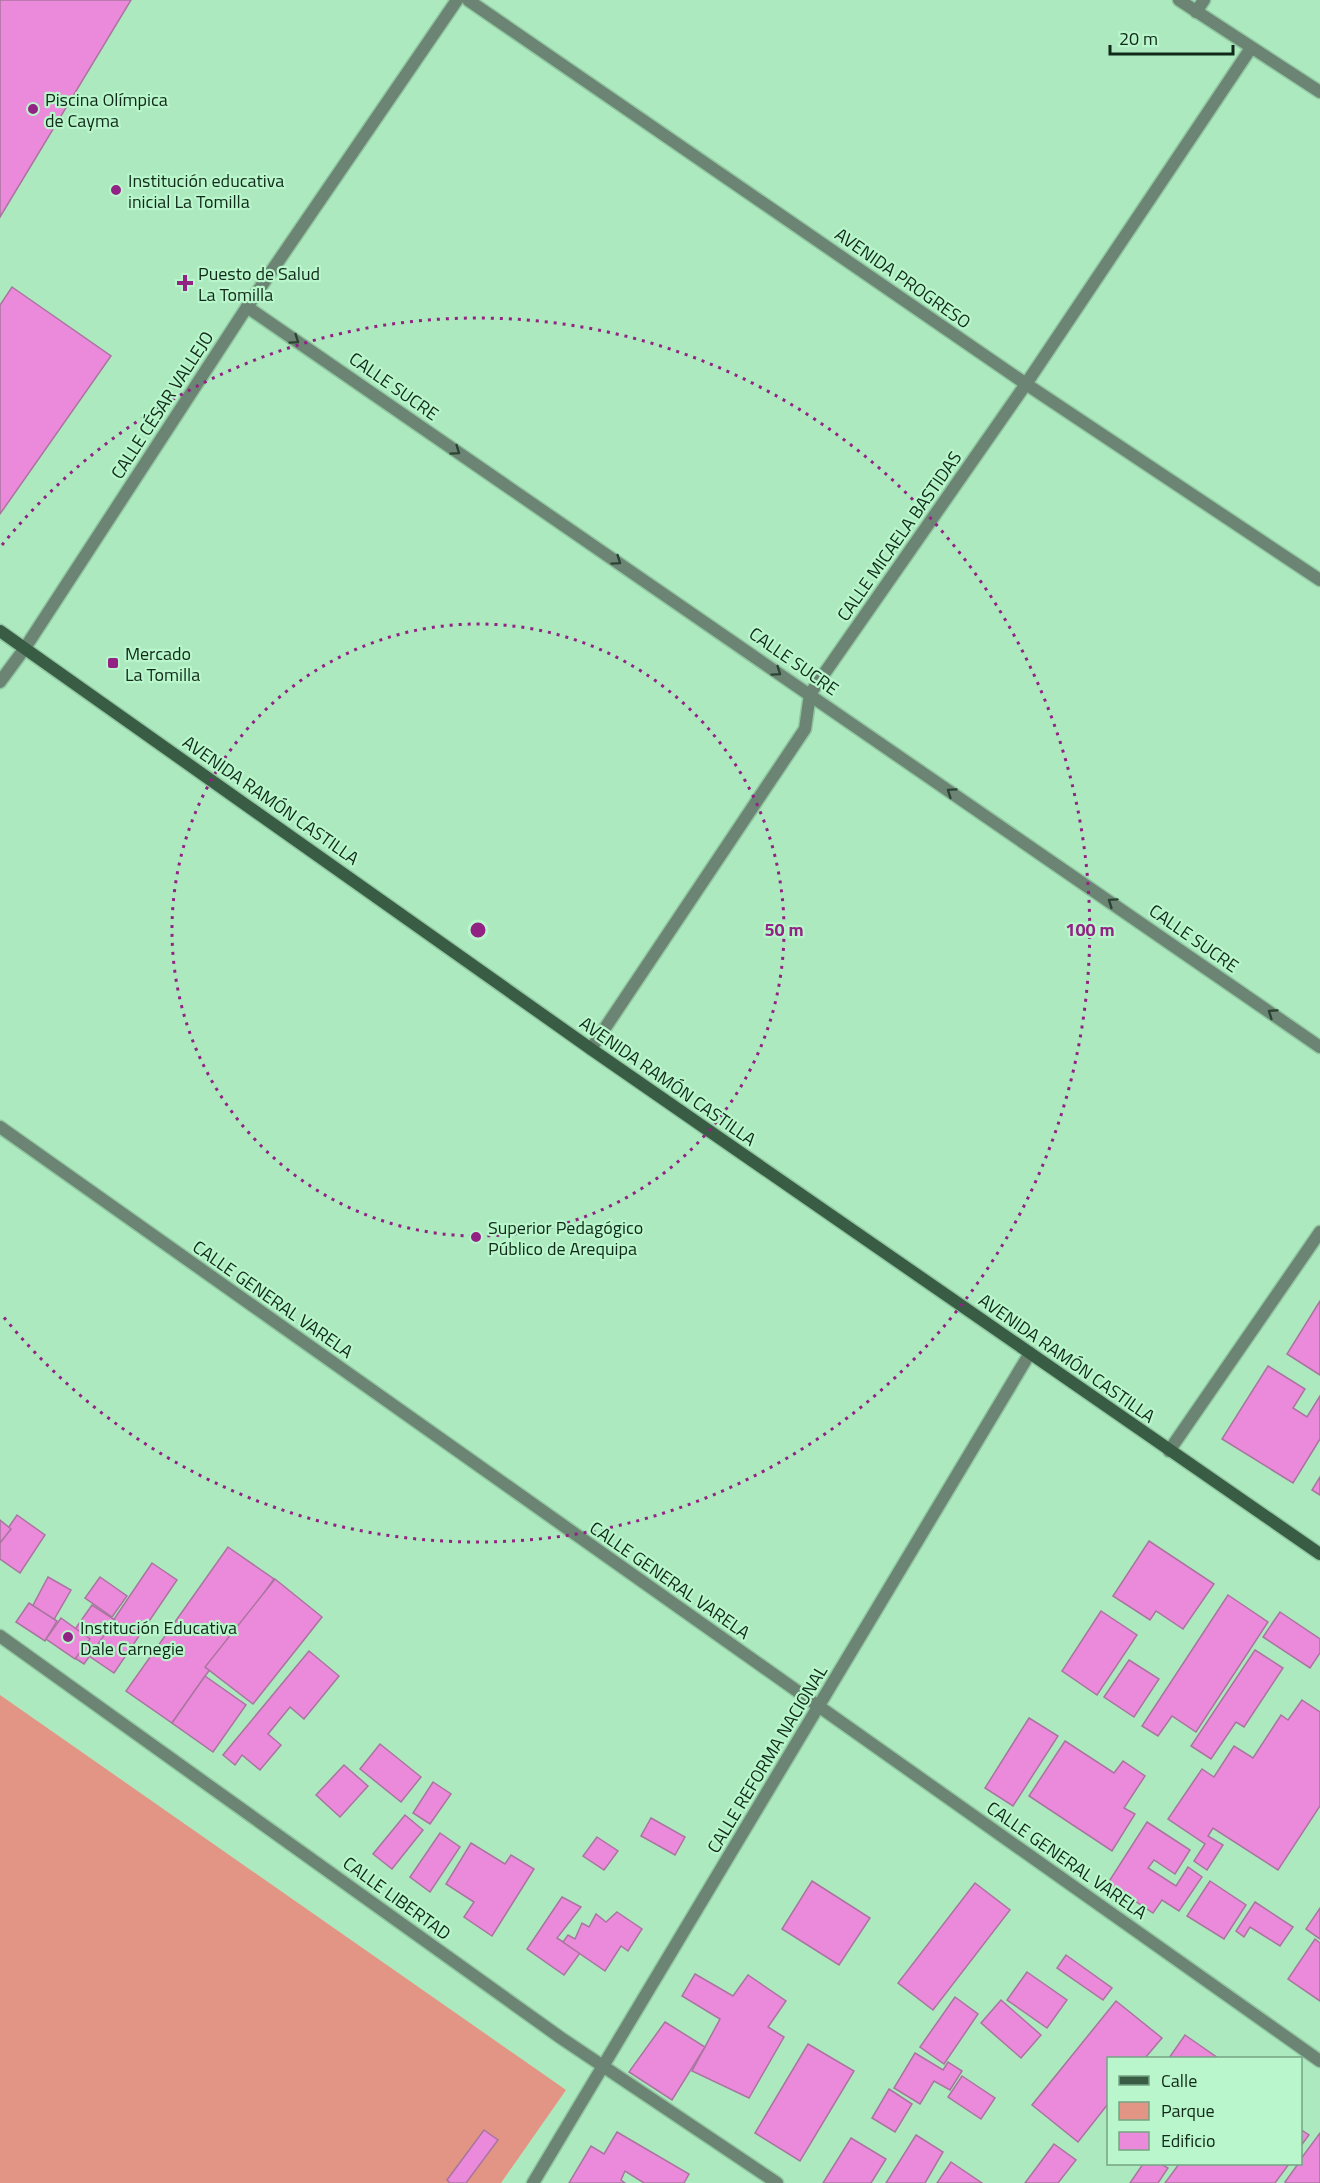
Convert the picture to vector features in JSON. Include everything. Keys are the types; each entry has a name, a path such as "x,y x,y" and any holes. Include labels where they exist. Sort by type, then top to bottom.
{"main road":[{"name":"AVENIDA RAMÓN CASTILLA","path":"0,631 591,1049 1320,1554"}],"street":[{"name":"CALLE CÉSAR VALLEJO","path":"0,682 25,648 247,307 457,0"},
{"name":"AVENIDA PROGRESO","path":"468,0 1026,384 1320,580"},
{"path":"1179,0 1320,92"},
{"path":"1196,12 1204,0"},
{"name":"CALLE MICAELA BASTIDAS","path":"591,1049 806,729 810,694 1026,384 1251,48"},
{"name":"CALLE SUCRE","path":"247,307 1320,1047"},
{"name":"CALLE GENERAL VARELA","path":"0,1127 1320,2061"},
{"path":"1169,1451 1320,1232"},
{"name":"CALLE REFORMA NACIONAL","path":"533,2183 1030,1353"},
{"name":"CALLE LIBERTAD","path":"0,1636 561,2038 777,2183"}],"green space":[{"path":"0,1695 566,2090 501,2183 0,2183"}],"building":[{"name":"Piscina Olímpica de Cayma","path":"0,0 131,0 0,217"},
{"path":"12,287 111,356 0,514 0,305"},
{"path":"1320,1301 1320,1375 1287,1354"},
{"path":"1268,1366 1305,1389 1293,1408 1307,1417 1320,1396 1320,1439 1293,1483 1222,1439"},
{"path":"1320,1477 1320,1495 1312,1490"},
{"path":"17,1515 45,1535 20,1573 0,1559 0,1540"},
{"path":"0,1520 11,1529 0,1543"},
{"path":"1149,1541 1214,1584 1183,1629 1156,1611 1150,1620 1113,1596"},
{"path":"228,1547 274,1579 172,1723 126,1691"},
{"path":"152,1563 177,1580 114,1673 89,1656"},
{"path":"48,1577 71,1590 52,1623 30,1611"},
{"path":"100,1577 127,1596 112,1617 85,1598"},
{"path":"275,1579 322,1617 253,1704 205,1667"},
{"path":"1228,1595 1268,1622 1196,1732 1172,1716 1158,1736 1142,1726"},
{"path":"29,1603 57,1621 45,1641 16,1622"},
{"path":"92,1605 115,1620 84,1664 61,1649"},
{"path":"1101,1611 1137,1635 1097,1695 1062,1671"},
{"path":"1280,1612 1320,1639 1320,1653 1310,1668 1263,1637"},
{"path":"61,1618 90,1639 75,1659 46,1639"},
{"path":"1255,1650 1283,1668 1244,1727 1236,1722 1211,1759 1191,1746"},
{"path":"309,1651 339,1676 304,1719 290,1707 268,1734 281,1745 260,1770 242,1755 235,1765 223,1755"},
{"path":"1129,1660 1159,1679 1134,1717 1104,1697"},
{"path":"205,1676 246,1705 213,1752 172,1723"},
{"path":"1302,1700 1320,1712 1320,1806 1278,1870 1213,1828 1208,1836 1223,1845 1207,1870 1194,1861 1205,1844 1168,1819 1202,1769 1214,1777 1234,1746 1253,1758 1281,1715 1288,1720"},
{"path":"1029,1718 1058,1736 1013,1806 985,1788"},
{"path":"1065,1741 1114,1773 1123,1761 1145,1776 1124,1808 1135,1814 1112,1851 1029,1796"},
{"path":"380,1744 421,1777 401,1802 360,1769"},
{"path":"344,1765 368,1786 340,1817 316,1795"},
{"path":"433,1782 451,1794 430,1824 413,1813"},
{"path":"405,1815 423,1830 392,1869 373,1854"},
{"path":"651,1818 685,1837 675,1855 641,1836"},
{"path":"1147,1822 1190,1850 1175,1874 1154,1860 1148,1868 1176,1886 1188,1867 1202,1877 1179,1911 1162,1900 1153,1913 1108,1883"},
{"path":"440,1833 460,1847 430,1892 410,1877"},
{"path":"597,1837 618,1851 604,1870 583,1856"},
{"path":"471,1843 505,1864 511,1855 534,1869 492,1936 464,1917 474,1902 446,1884"},
{"path":"812,1881 870,1918 839,1965 782,1929"},
{"path":"1210,1881 1246,1905 1224,1939 1187,1916"},
{"path":"975,1883 1010,1910 933,2010 898,1983"},
{"path":"562,1897 581,1907 557,1938 580,1953 564,1975 527,1949"},
{"path":"1255,1902 1293,1927 1280,1946 1250,1927 1244,1937 1236,1931"},
{"path":"1320,1908 1320,1939 1306,1929"},
{"path":"617,1912 642,1929 628,1951 621,1946 605,1971 563,1942 568,1935 575,1939 582,1923 589,1927 596,1914 606,1922"},
{"path":"1315,1939 1320,1943 1320,2001 1288,1979"},
{"path":"1066,1955 1112,1988 1103,2000 1057,1968"},
{"path":"1027,1972 1067,2000 1047,2028 1007,2000"},
{"path":"695,1974 733,1996 748,1975 786,2001 768,2027 784,2037 749,2098 692,2071 720,2019 682,1996"},
{"path":"955,1997 978,2014 944,2064 920,2047"},
{"path":"1001,2000 1041,2035 1021,2058 981,2023"},
{"path":"1116,2001 1162,2038 1146,2057 1107,2057 1107,2105 1078,2142 1032,2105"},
{"path":"665,2022 705,2047 672,2100 629,2072"},
{"path":"1185,2035 1217,2057 1170,2057"},
{"path":"808,2044 854,2071 800,2161 755,2133"},
{"path":"915,2053 943,2070 948,2062 962,2071 950,2090 934,2081 920,2104 894,2088"},
{"path":"962,2076 995,2098 981,2119 948,2097"},
{"path":"889,2089 912,2104 895,2132 872,2118"},
{"path":"484,2130 498,2140 466,2183 450,2183 447,2180"},
{"path":"1302,2130 1309,2135 1302,2144"},
{"path":"617,2132 689,2174 684,2183 644,2183 625,2171 621,2180 625,2183 569,2183 591,2146 604,2154"},
{"path":"1320,2133 1320,2183 1285,2182 1297,2165 1302,2165 1302,2157"},
{"path":"916,2135 943,2152 925,2183 886,2183"},
{"path":"851,2138 886,2159 871,2183 823,2183"},
{"path":"1054,2144 1076,2160 1058,2183 1025,2183"},
{"path":"951,2162 982,2183 937,2183"},
{"path":"1142,2165 1163,2165 1168,2168 1158,2183 1130,2183"},
{"path":"1178,2165 1288,2165 1275,2183 1165,2183"}],"place":[{"name":"Piscina Olímpica de Cayma","path":"33,109"},
{"name":"Institución educativa inicial La Tomilla","path":"116,190"},
{"name":"Puesto de Salud La Tomilla","path":"185,283"},
{"name":"Mercado La Tomilla","path":"113,663"},
{"name":"Superior Pedagógico Público de Arequipa","path":"476,1237"},
{"name":"Institución Educativa Dale Carnegie","path":"68,1637"}]}
